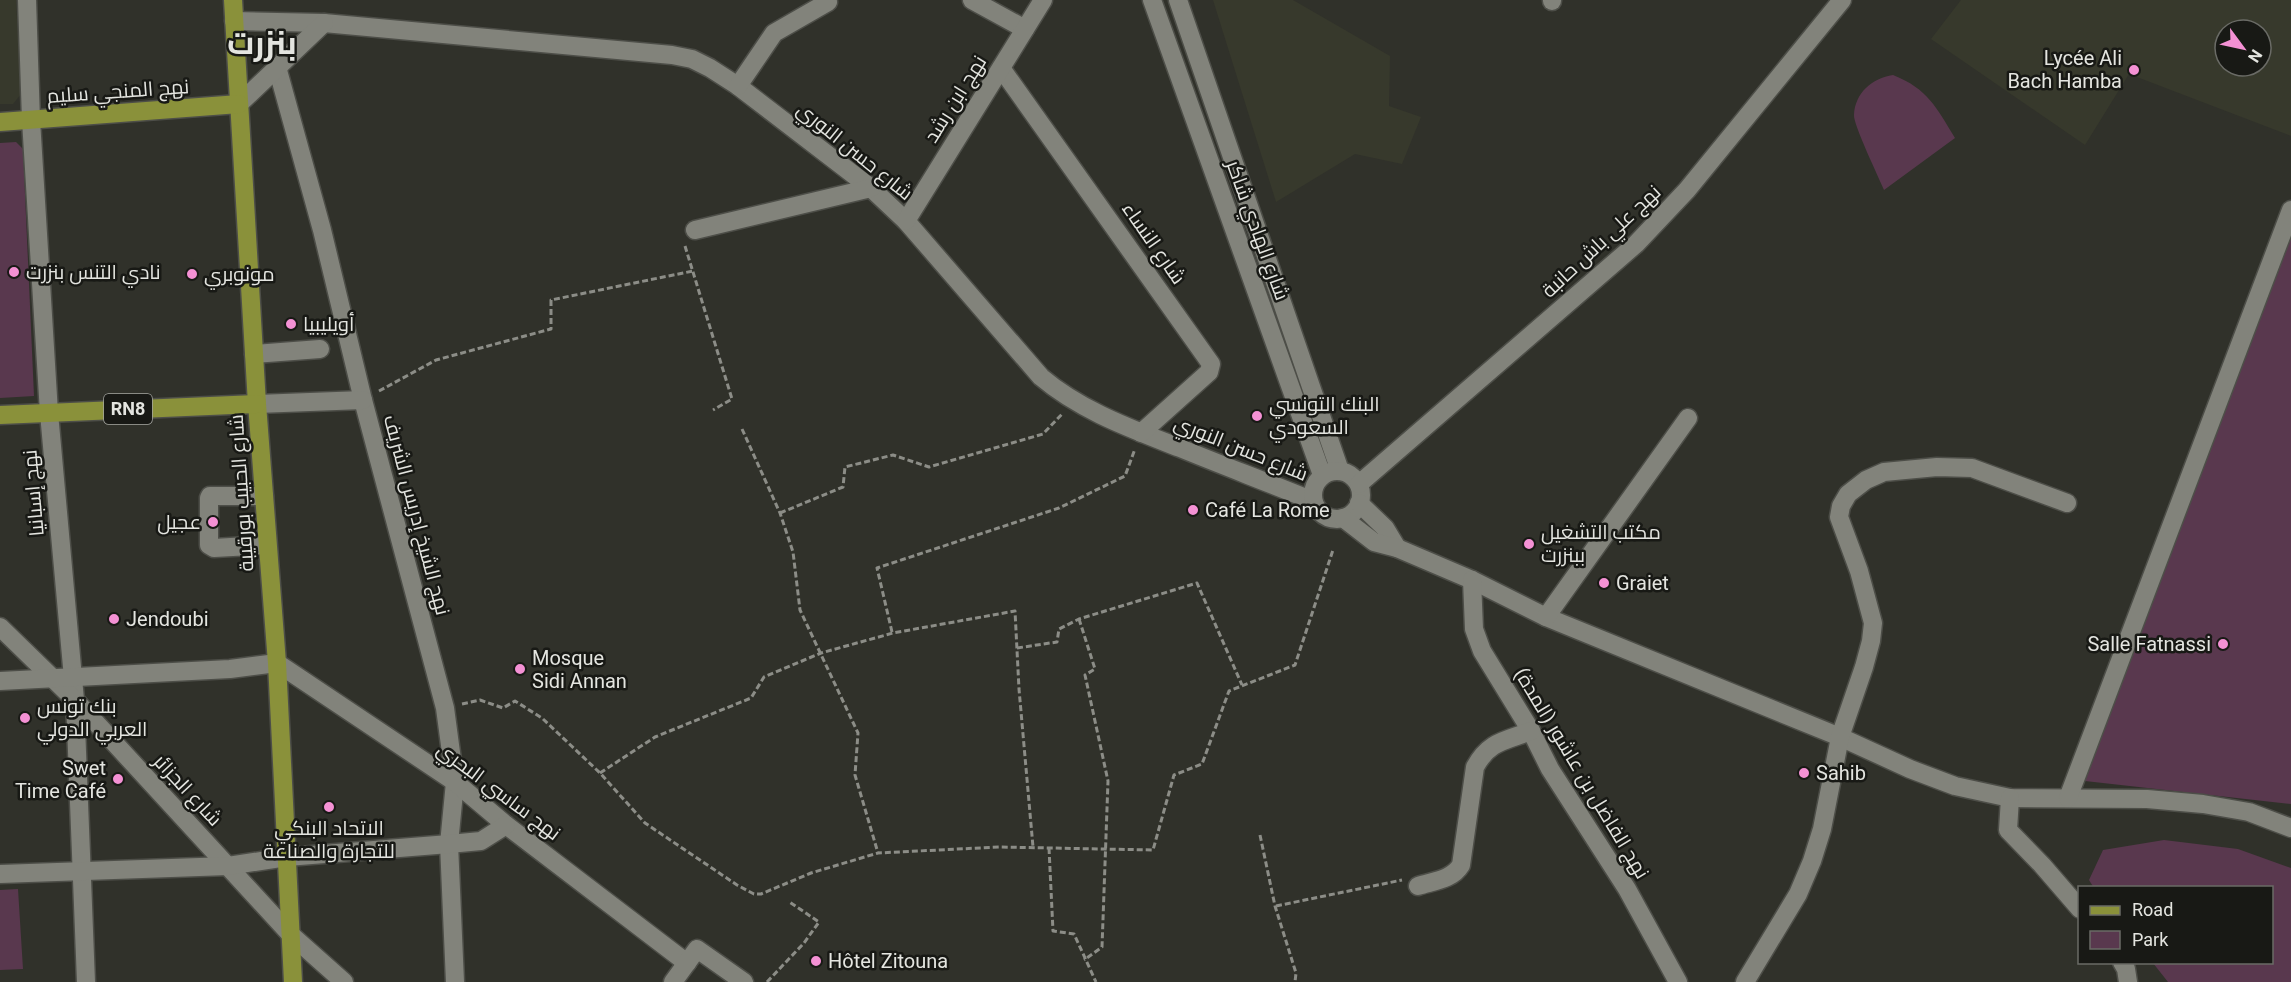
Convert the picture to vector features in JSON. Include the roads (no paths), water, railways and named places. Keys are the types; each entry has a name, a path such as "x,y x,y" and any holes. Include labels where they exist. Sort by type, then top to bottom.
{"main road":[{"name":"شارع الحبيب بورقيبة","path":"233,0 257,404 278,663 293,982"},
{"name":"نهج المنجي سليم","path":"0,122 239,104"},
{"name":"RN8","path":"0,415 257,404"}],"street":[{"name":"نهج إسبانيا","path":"27,0 31,120 49,413 75,700 86,982"},
{"path":"972,0 1025,29"},
{"name":"نهج ابن رشد","path":"906,221 1043,0"},
{"name":"شارع الهادي شاكر","path":"1152,0 1322,476"},
{"name":"شارع الهادي شاكر","path":"1178,0 1340,471"},
{"name":"نهج علي باش حانبة","path":"1359,484 1636,244 1687,190 1842,0"},
{"path":"738,86 774,33 828,2"},
{"name":"شارع حسن النوري","path":"234,21 324,23 672,55 692,59 738,86 872,188 906,221 1041,377 1059,392 1141,433 1313,501"},
{"path":"239,104 324,23"},
{"name":"نهج الشيخ إدريس الشريف","path":"277,68 322,230 363,400 445,708 455,782 449,844 454,982"},
{"name":"شارع النساء","path":"1001,68 1211,364 1209,372 1141,433"},
{"path":"695,230 872,188"},
{"path":"2068,798 2291,210"},
{"path":"254,354 320,350"},
{"path":"257,404 363,400"},
{"path":"1546,617 1688,418"},
{"path":"1745,982 1798,894 1812,861 1822,829 1840,736 1871,641 1873,623 1859,571 1839,517 1841,506 1848,494 1866,480 1884,472 1937,466 1972,468 2067,503"},
{"path":"1340,471 1348,473 1359,484 1361,496 1350,515 1335,519 1321,514 1313,501 1312,492 1316,482 1322,476 1328,472 1340,471"},
{"path":"264,496 210,496 209,545 214,548 267,545"},
{"path":"1359,503 1385,528 1397,548"},
{"path":"1343,518 1374,542 1397,548 1472,580 1546,617 1840,736 1910,769 1955,786 2010,798 2147,799 2203,804 2249,812 2291,828"},
{"name":"نهج الفاضل بن عاشور (المدة)","path":"1472,580 1474,629 1482,651 1531,731 1550,769 1627,888 1678,982"},
{"name":"شارع الجزائر","path":"0,627 75,700 290,934 344,982"},
{"path":"0,681 230,669 278,663"},
{"name":"نهج ساسي البحري","path":"278,663 455,782 506,825 692,956 744,982"},
{"path":"1418,886 1449,877 1461,866 1475,767 1482,755 1488,748 1531,731"},
{"path":"2010,798 2008,830 2042,865 2078,908"},
{"path":"0,874 228,866 287,857 481,841 506,825"},
{"path":"673,982 692,956"},
{"path":"2123,964 2128,982"}],"place":[{"name":"Lycée Ali Bach Hamba","path":"2134,70"},
{"name":"نادي التنس بنزرت","path":"14,272"},
{"name":"مونوبري","path":"192,274"},
{"name":"أويليبيا","path":"291,324"},
{"name":"البنك التونسي السعودي","path":"1257,416"},
{"name":"Café La Rome","path":"1193,510"},
{"name":"عجيل","path":"213,522"},
{"name":"مكتب التشغيل ببنزرت","path":"1529,544"},
{"name":"Graiet","path":"1604,583"},
{"name":"Jendoubi","path":"114,619"},
{"name":"Salle Fatnassi","path":"2223,644"},
{"name":"Mosque Sidi Annan","path":"520,669"},
{"name":"بنك تونس العربي الدولي","path":"25,718"},
{"name":"Sahib","path":"1804,773"},
{"name":"Swet Time Café","path":"118,779"},
{"name":"الاتحاد البنكي للتجارة والصناعة","path":"329,807"},
{"name":"Hôtel Zitouna","path":"816,961"}],"district":[{"name":"بنزرت","path":"262,43"}]}
